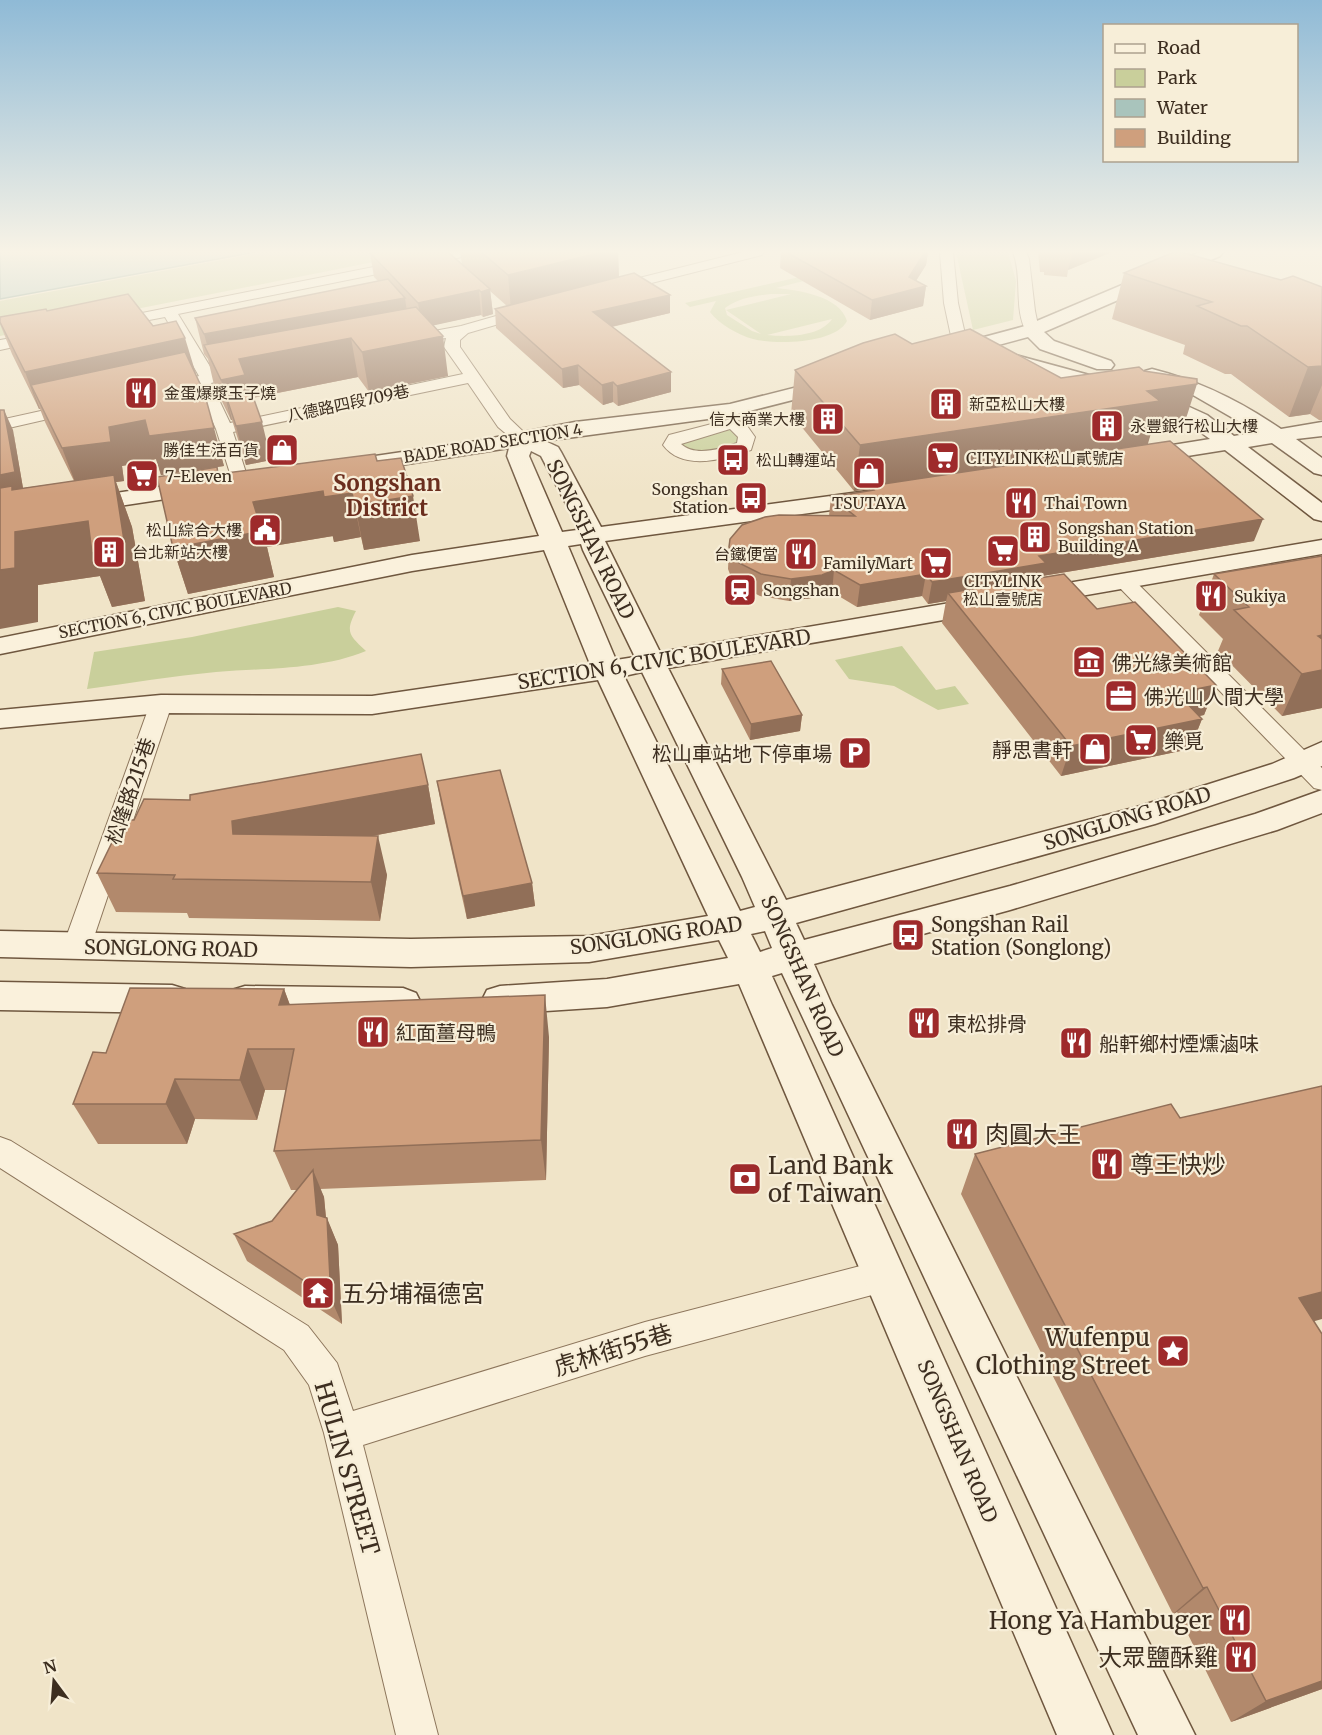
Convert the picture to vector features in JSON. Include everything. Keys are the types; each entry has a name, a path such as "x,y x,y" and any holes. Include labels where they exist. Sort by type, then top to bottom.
{"street":[{"path":"181,333 206,379 224,429 252,485"},
{"path":"391,344 448,333"},
{"path":"459,333 453,338 452,347 520,448"},
{"path":"957,333 958,336 1005,358 1059,375 1156,399 1199,420 1322,514"},
{"path":"929,358 1021,333"},
{"path":"1035,333 1047,345 1090,361 1188,386 1220,398 1249,415 1322,468"},
{"path":"0,345 58,334"},
{"path":"146,392 266,368"},
{"name":"八德路四段709巷","path":"224,429 473,377"},
{"name":"BADE ROAD SECTION 4","path":"335,476 520,448 575,429 730,410 861,377"},
{"name":"BADE ROAD SECTION 4","path":"520,448 550,452 671,433 742,414 772,401"},
{"path":"0,425 90,405"},
{"path":"1116,460 1322,429"},
{"name":"SONGSHAN ROAD","path":"520,448 554,540 607,670 772,1014 1085,1735"},
{"name":"SONGSHAN ROAD","path":"550,452 587,521 595,550 759,877 793,958 1167,1735"},
{"path":"0,517 252,485"},
{"path":"0,532 252,485"},
{"name":"SECTION 6, CIVIC BOULEVARD","path":"0,646 412,563 554,540 892,494"},
{"name":"SECTION 6, CIVIC BOULEVARD","path":"0,719 161,704 372,705 607,670 1322,548"},
{"path":"1125,582 1316,766"},
{"name":"松隆路215巷","path":"77,946 161,704"},
{"name":"SONGLONG ROAD","path":"0,944 411,953 589,949 730,926 775,916 1144,816 1316,766"},
{"path":"0,996 448,1003 607,993 750,968 793,958 1032,892 1266,822 1322,801"},
{"name":"HULIN STREET","path":"0,1151 296,1338 324,1376 342,1433 417,1735"},
{"name":"虎林街55巷","path":"342,1433 645,1340 887,1275"}],"green space":[{"path":"0,333 15,333 0,336"},
{"path":"738,333 775,333 767,335 793,336 807,333 832,333 804,341 789,342 763,341"},
{"path":"732,427 741,441 731,447 696,453 690,452 680,444"},
{"path":"338,607 356,611 350,633 366,651 311,665 216,672 87,689 94,652 192,637"},
{"path":"902,646 936,690 955,686 969,704 938,710 894,686 849,679 835,660"}],"building":[{"path":"5,333 182,333 185,338 25,372"},
{"path":"271,333 440,333 443,336 362,352 351,338 239,359 245,375 221,380 204,345"},
{"path":"522,333 620,333 671,372 617,386 613,382 602,385 578,365 562,369"},
{"path":"955,333 977,333 1061,378 1139,367 1144,371 1197,379 1197,384 1147,391 1160,401 860,445 795,370 863,343 895,334 912,344"},
{"path":"1257,333 1322,333 1322,366 1308,367"},
{"path":"185,352 204,392 214,428 149,436 145,420 109,427 111,442 62,448 31,385"},
{"path":"251,391 262,422 236,426 226,396"},
{"path":"0,410 4,410 15,472 0,475"},
{"name":"Songshan Station Building A","path":"1170,441 1263,519 1039,556 1046,563 932,582 926,574 860,585 834,570 822,575 791,579 761,574 739,563 729,547 730,539 742,525 765,517 779,515 855,516 831,497 874,490 870,486"},
{"path":"375,454 377,461 401,458 413,496 355,505 352,493 324,497 323,491 253,502 262,531 173,548 157,477 217,467 218,474"},
{"path":"114,475 125,547 92,553 88,521 15,532 15,568 0,570 0,488 12,486 12,490"},
{"path":"1322,556 1322,635 1318,636 1322,639 1322,670 1302,674 1234,610 1249,607 1214,574"},
{"path":"1064,574 1097,609 1135,602 1216,685 1177,693 1202,719 1071,746 948,593"},
{"path":"771,661 802,715 751,724 722,669"},
{"path":"421,754 428,785 232,821 233,834 378,836 371,882 173,879 175,875 97,873 123,820 134,820 144,799 190,800 190,795"},
{"path":"500,770 532,883 463,896 437,781"},
{"path":"130,988 284,989 279,1005 545,995 541,1140 274,1151 294,1049 248,1049 240,1080 175,1079 166,1104 73,1104 93,1052 106,1053"},
{"path":"1322,1086 1322,1292 1299,1298 1322,1334 1322,1681 1266,1701 1207,1587 1203,1588 975,1154 1171,1104 1180,1118"},
{"path":"313,1170 317,1215 327,1218 331,1299 234,1234 272,1221"}],"place":[{"name":"金蛋爆漿玉子燒","path":"141,393"},
{"name":"新亞松山大樓","path":"946,404"},
{"name":"信大商業大樓","path":"828,419"},
{"name":"永豐銀行松山大樓","path":"1107,426"},
{"name":"勝佳生活百貨","path":"282,450"},
{"name":"CITYLINK松山貳號店","path":"943,458"},
{"name":"松山轉運站","path":"733,460"},
{"name":"TSUTAYA","path":"869,473"},
{"name":"7-Eleven","path":"142,476"},
{"name":"Songshan Station","path":"751,498"},
{"name":"Thai Town","path":"1021,503"},
{"name":"松山綜合大樓","path":"265,530"},
{"name":"Songshan Station Building A","path":"1035,537"},
{"name":"CITYLINK 松山壹號店","path":"1003,551"},
{"name":"台北新站大樓","path":"109,552"},
{"name":"台鐵便當","path":"801,554"},
{"name":"FamilyMart","path":"936,563"},
{"name":"Songshan","path":"740,590"},
{"name":"Sukiya","path":"1211,596"},
{"name":"佛光緣美術館","path":"1089,662"},
{"name":"佛光山人間大學","path":"1121,696"},
{"name":"樂覓","path":"1141,740"},
{"name":"靜思書軒","path":"1095,749"},
{"name":"松山車站地下停車場","path":"855,753"},
{"name":"Songshan Rail Station (Songlong)","path":"908,935"},
{"name":"東松排骨","path":"924,1023"},
{"name":"紅面薑母鴨","path":"373,1032"},
{"name":"船軒鄉村煙燻滷味","path":"1076,1043"},
{"name":"肉圓大王","path":"962,1134"},
{"name":"尊王快炒","path":"1107,1164"},
{"name":"Land Bank of Taiwan","path":"745,1179"},
{"name":"五分埔福德宮","path":"318,1293"},
{"name":"Wufenpu Clothing Street","path":"1173,1351"},
{"name":"Hong Ya Hambuger","path":"1235,1620"},
{"name":"大眾鹽酥雞","path":"1241,1657"}],"district":[{"name":"Songshan District","path":"387,496"}]}
